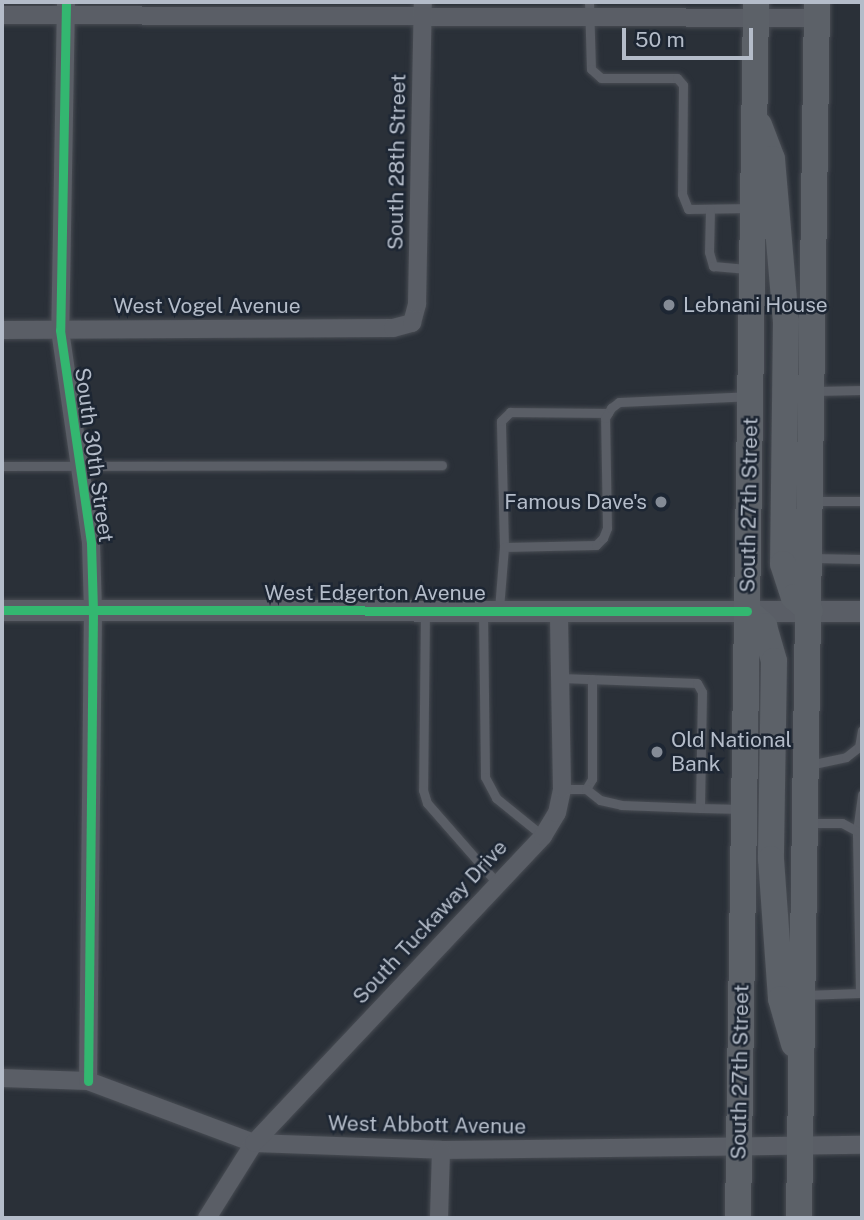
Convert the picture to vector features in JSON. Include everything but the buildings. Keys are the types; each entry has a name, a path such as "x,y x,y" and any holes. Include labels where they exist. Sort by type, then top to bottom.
{"main road":[{"name":"South 27th Street","path":"738,1218 756,9"},
{"path":"799,1218 812,501 817,10"},
{"path":"753,107 772,159 786,321 783,564 794,597 810,611"},
{"path":"747,611 764,625 774,661 771,859 781,999 800,1066"}],"street":[{"path":"2,15 66,10 817,10"},
{"name":"South 30th Street","path":"66,10 61,330 91,543 93,610 88,1081"},
{"name":"South 28th Street","path":"412,323 417,304 423,10"},
{"name":"West Vogel Avenue","path":"2,330 393,328 412,323"},
{"name":"West Edgerton Avenue","path":"2,610 862,611"},
{"name":"South Tuckaway Drive","path":"207,1218 254,1143 543,836 557,813 562,789 559,610"},
{"name":"West Abbott Avenue","path":"2,1078 88,1081 254,1143 441,1150 862,1145"},
{"path":"439,1218 441,1150"}],"lane":[{"path":"589,9 587,57 591,69 601,78 677,78 683,85 681,194 688,209 754,208"},
{"path":"710,209 709,252 713,266 752,269"},
{"path":"813,391 862,390"},
{"path":"504,547 596,545 603,538 608,413 619,402 751,396"},
{"path":"543,836 496,798 485,777 491,611 504,547 502,421 510,412 608,413"},
{"path":"2,466 442,465"},
{"path":"812,501 862,501"},
{"path":"811,558 862,559"},
{"path":"425,610 423,790 427,803 497,883"},
{"path":"561,678 697,683 702,692 700,808"},
{"path":"586,789 592,779 592,679"},
{"path":"807,766 846,757 859,747 862,730"},
{"path":"562,789 586,789 600,800 621,805 745,809"},
{"path":"803,995 861,993 862,794"},
{"path":"806,823 842,823 860,832"}],"cycle path":[{"path":"66,2 60,330 91,543 93,610 88,1081"},
{"path":"2,610 747,611"}],"place":[{"name":"Lebnani House","path":"669,305"},
{"name":"Famous Dave's","path":"661,502"},
{"name":"Old National Bank","path":"657,752"}]}
